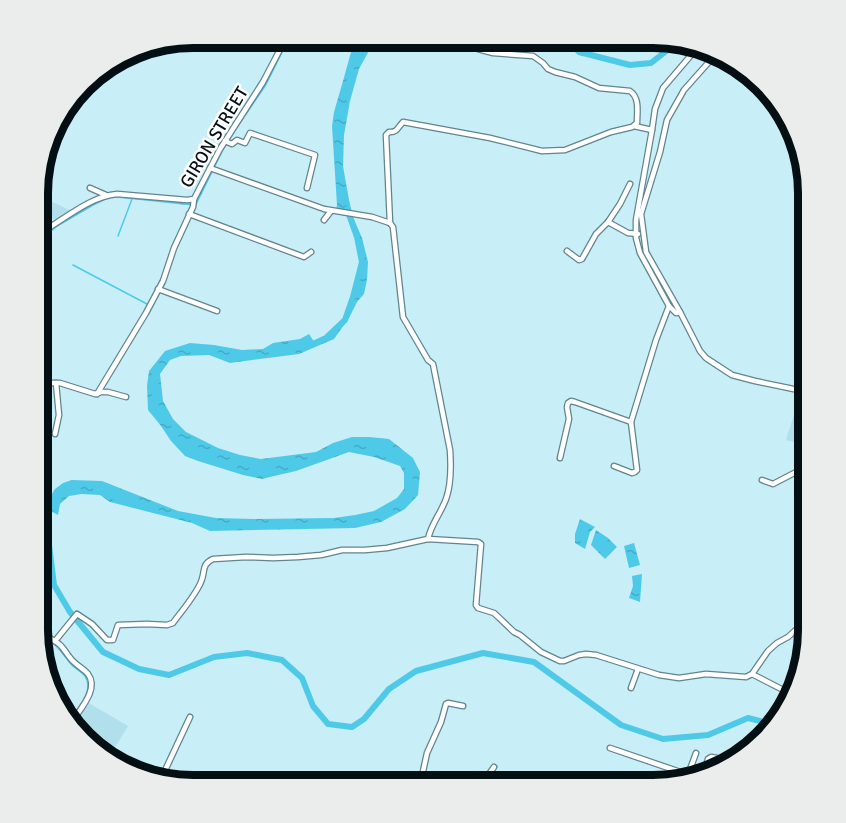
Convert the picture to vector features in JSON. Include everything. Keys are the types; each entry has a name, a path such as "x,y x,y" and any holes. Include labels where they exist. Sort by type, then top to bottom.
{"street":[{"name":"GIRON STREET","path":"49,228 58,225 106,195 123,194 164,201 192,200 193,203 231,132 266,83 283,48"},
{"path":"478,49 494,53 532,56 555,72 575,77 599,88 630,92 637,100 637,123 634,126"},
{"path":"680,312 673,312 640,253 637,244 636,220 655,109 663,88 692,54"},
{"path":"711,60 684,90 667,120 641,214 646,252 700,351 714,364 732,375 798,390"},
{"path":"428,539 430,528 446,498 451,464 450,450 433,364 428,360 403,316 393,227 390,223 386,135 397,130 403,122 490,138 542,151 565,150 611,132 634,126 652,130"},
{"path":"231,132 237,136"},
{"path":"226,141 232,144 237,140 245,143 250,133 315,154 307,188"},
{"path":"648,149 660,152"},
{"path":"212,168 333,211 372,217 390,223"},
{"path":"567,251 581,261 596,234 608,222 620,204 630,184"},
{"path":"90,188 106,195"},
{"path":"97,394 163,281 193,203"},
{"path":"324,220 333,211"},
{"path":"189,214 304,257 311,252"},
{"path":"608,222 628,233 643,234"},
{"path":"158,289 217,311"},
{"path":"614,466 632,473 637,470 631,422 669,306"},
{"path":"48,383 60,383 97,394 108,392 126,398"},
{"path":"55,434 59,415 56,383"},
{"path":"560,458 569,419 567,407 571,401 631,422"},
{"path":"762,480 773,484 798,471"},
{"path":"55,641 77,614 92,624 107,640 113,640 118,625 167,626 173,623 202,579 203,568 208,561 213,559 310,556 342,550 387,548 428,539 481,544 478,608 494,614 541,652 560,661 586,654 596,655 659,675 679,678 706,674 746,677 752,674 768,651 798,628"},
{"path":"48,637 55,641 68,654 71,661 90,676 92,682 90,694 76,715"},
{"path":"631,688 638,669"},
{"path":"752,674 784,691"},
{"path":"422,775 427,753 441,722 446,704 463,706"},
{"path":"164,772 190,717"},
{"path":"610,748 680,772"},
{"path":"690,770 696,753"},
{"path":"706,765 711,757 720,758"},
{"path":"488,775 494,766"}],"shaded area":[{"path":"51,201 73,212 57,221 48,215 48,206"},
{"path":"798,402 798,443 786,440"},
{"path":"87,702 128,726 113,750 98,739 77,717"}],"water":[{"path":"281,48 285,48 266,86 227,143 196,206 111,197 57,227 48,236 48,229 89,204 109,196 195,202 225,143"},
{"path":"352,48 371,48 359,69 350,101 344,135 343,166 353,217 362,238 368,262 364,294 334,339 299,354 230,363 209,355 181,356 170,360 160,374 163,401 173,419 186,432 218,448 261,459 316,452 352,437 389,439 413,458 420,472 418,495 405,509 381,522 355,528 210,531 192,523 110,502 100,495 69,496 60,504 58,515 48,510 48,500 55,489 72,480 102,481 178,511 216,518 334,518 355,515 374,511 397,498 404,489 404,473 400,466 349,452 296,471 262,479 243,475 185,456 148,410 149,371 165,351 190,343 242,350 263,349 273,343 300,339 309,334 315,343 333,332 345,318 362,267 362,256 348,212 336,210 332,126"},
{"path":"580,519 595,527 590,532 585,549 575,543 575,534"},
{"path":"596,530 617,547 605,559 591,545"},
{"path":"634,543 640,565 629,568 624,546"},
{"path":"642,574 640,602 629,598 633,586 632,576"}],"waterway":[{"path":"575,48 579,52 630,65 651,63 669,49"},
{"path":"118,236 132,199"},
{"path":"311,345 326,338 345,320 353,297 362,262 357,237 347,209"},
{"path":"73,265 147,304"},
{"path":"48,515 52,504"},
{"path":"48,536 54,585 70,612 103,652 139,669 169,675 214,657 247,653 282,660 302,678 313,706 328,724 352,727 364,719 389,689 416,671 483,653 534,662 621,725 663,739 708,735 748,718 764,722"},
{"path":"49,640 85,676 88,682 84,700 75,713"}]}
